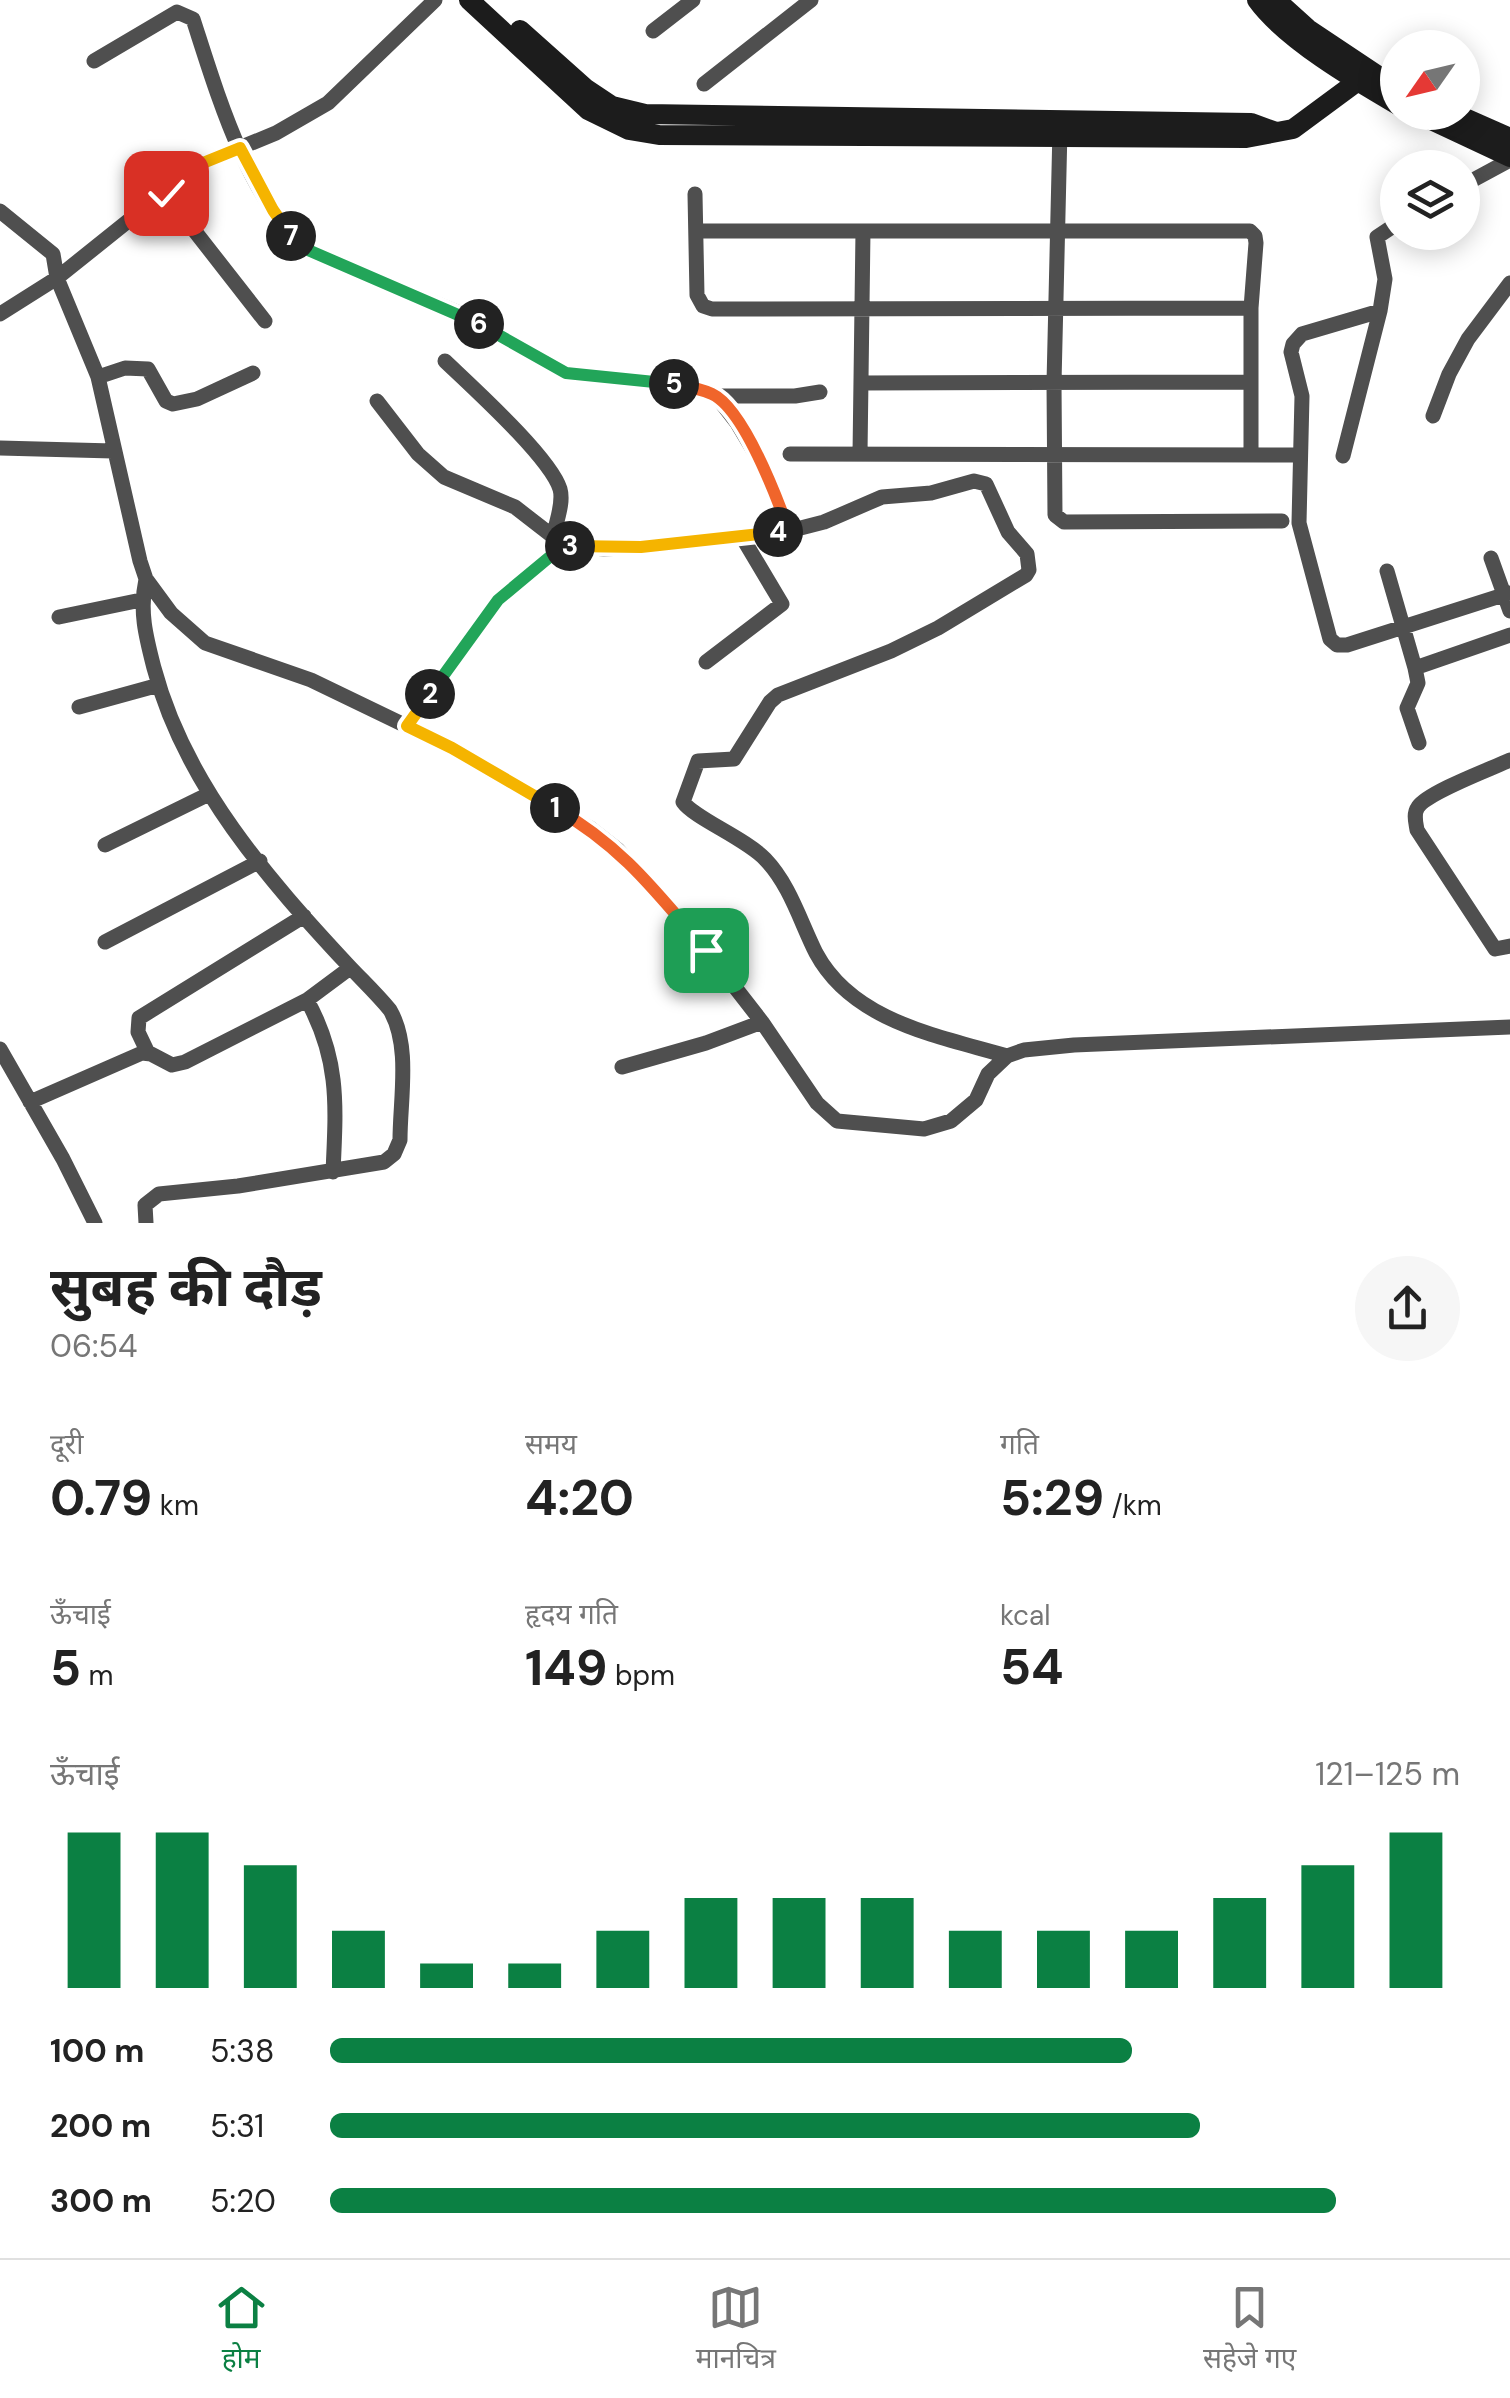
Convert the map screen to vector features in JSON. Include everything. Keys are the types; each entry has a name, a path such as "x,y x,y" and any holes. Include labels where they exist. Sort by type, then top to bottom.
{"street":[{"path":"0,314 56,278 198,165 276,134 328,103 435,0"},
{"path":"469,0 588,110 629,130 659,135 1060,129"},
{"path":"486,0 585,88 612,106 645,114 1246,138 1293,129 1358,82"},
{"path":"653,31 693,0"},
{"path":"704,84 812,0"},
{"path":"1257,0 1280,24 1380,94"},
{"path":"1276,0 1308,28 1380,76"},
{"path":"94,60 177,12 186,13 193,19 240,148 288,234 308,250 464,315 566,373 678,384 716,396 795,396 820,392"},
{"path":"1480,125 1510,138"},
{"path":"1060,129 1055,515 1064,522 1282,520"},
{"path":"1452,130 1510,158"},
{"path":"1480,176 1510,158"},
{"path":"166,193 265,321"},
{"path":"694,194 697,295 703,306 712,308 1251,308"},
{"path":"0,211 53,254 56,278 98,377 146,578 171,614 205,643 311,680 407,726 590,828 618,850 706,950 762,1022 817,1103 837,1121 924,1129 952,1121 976,1100 988,1074 1007,1056 1024,1050 1510,1027"},
{"path":"696,231 1250,231 1256,236 1251,308 1251,455"},
{"path":"860,454 863,231"},
{"path":"1343,456 1380,311 1385,279 1380,250"},
{"path":"1434,416 1449,374 1468,339 1510,283"},
{"path":"1380,311 1302,334 1293,344 1292,364 1302,396 1302,536 1330,639 1343,646 1508,600 1491,558"},
{"path":"407,726 498,600 559,540 561,498 554,477 496,409 445,361"},
{"path":"98,377 125,368 148,369 166,400 173,404 197,399 253,373"},
{"path":"861,384 1250,382"},
{"path":"716,396 760,460 789,531"},
{"path":"377,401 418,454 444,477 515,507 559,540 622,548 789,531 824,522 882,497 931,493 979,480 986,484 1008,532 1027,554 1026,575 938,628 891,651 778,695 734,759 698,760 683,799 686,808 736,836 765,859 792,898 818,957 848,992 897,1024 1007,1056"},
{"path":"0,448 113,452"},
{"path":"790,454 1300,455"},
{"path":"706,662 782,604 742,537"},
{"path":"1387,571 1418,683 1407,708 1418,743"},
{"path":"146,578 141,600 143,625 159,685 195,771 304,916 379,996 398,1022 402,1043 400,1140 394,1154 384,1162 159,1194 144,1205 146,1223"},
{"path":"59,617 141,600"},
{"path":"1415,668 1510,636"},
{"path":"79,707 159,685"},
{"path":"1510,760 1440,792 1418,806 1414,818 1417,830 1495,949 1510,946"},
{"path":"105,846 210,794"},
{"path":"105,942 260,861"},
{"path":"304,916 139,1018 138,1032 148,1052 172,1065 185,1062 306,1000 350,968"},
{"path":"306,1000 324,1030 334,1071 333,1172"},
{"path":"622,1068 762,1022"},
{"path":"30,1102 148,1052"},
{"path":"2,1056 95,1223"}],"route":[{"path":"166,193 198,165 240,148 288,234 308,250 464,315 566,373 678,384 716,396 738,423 768,475 789,531 641,547 564,545 498,600 407,726 590,828 618,850 706,950"}]}
